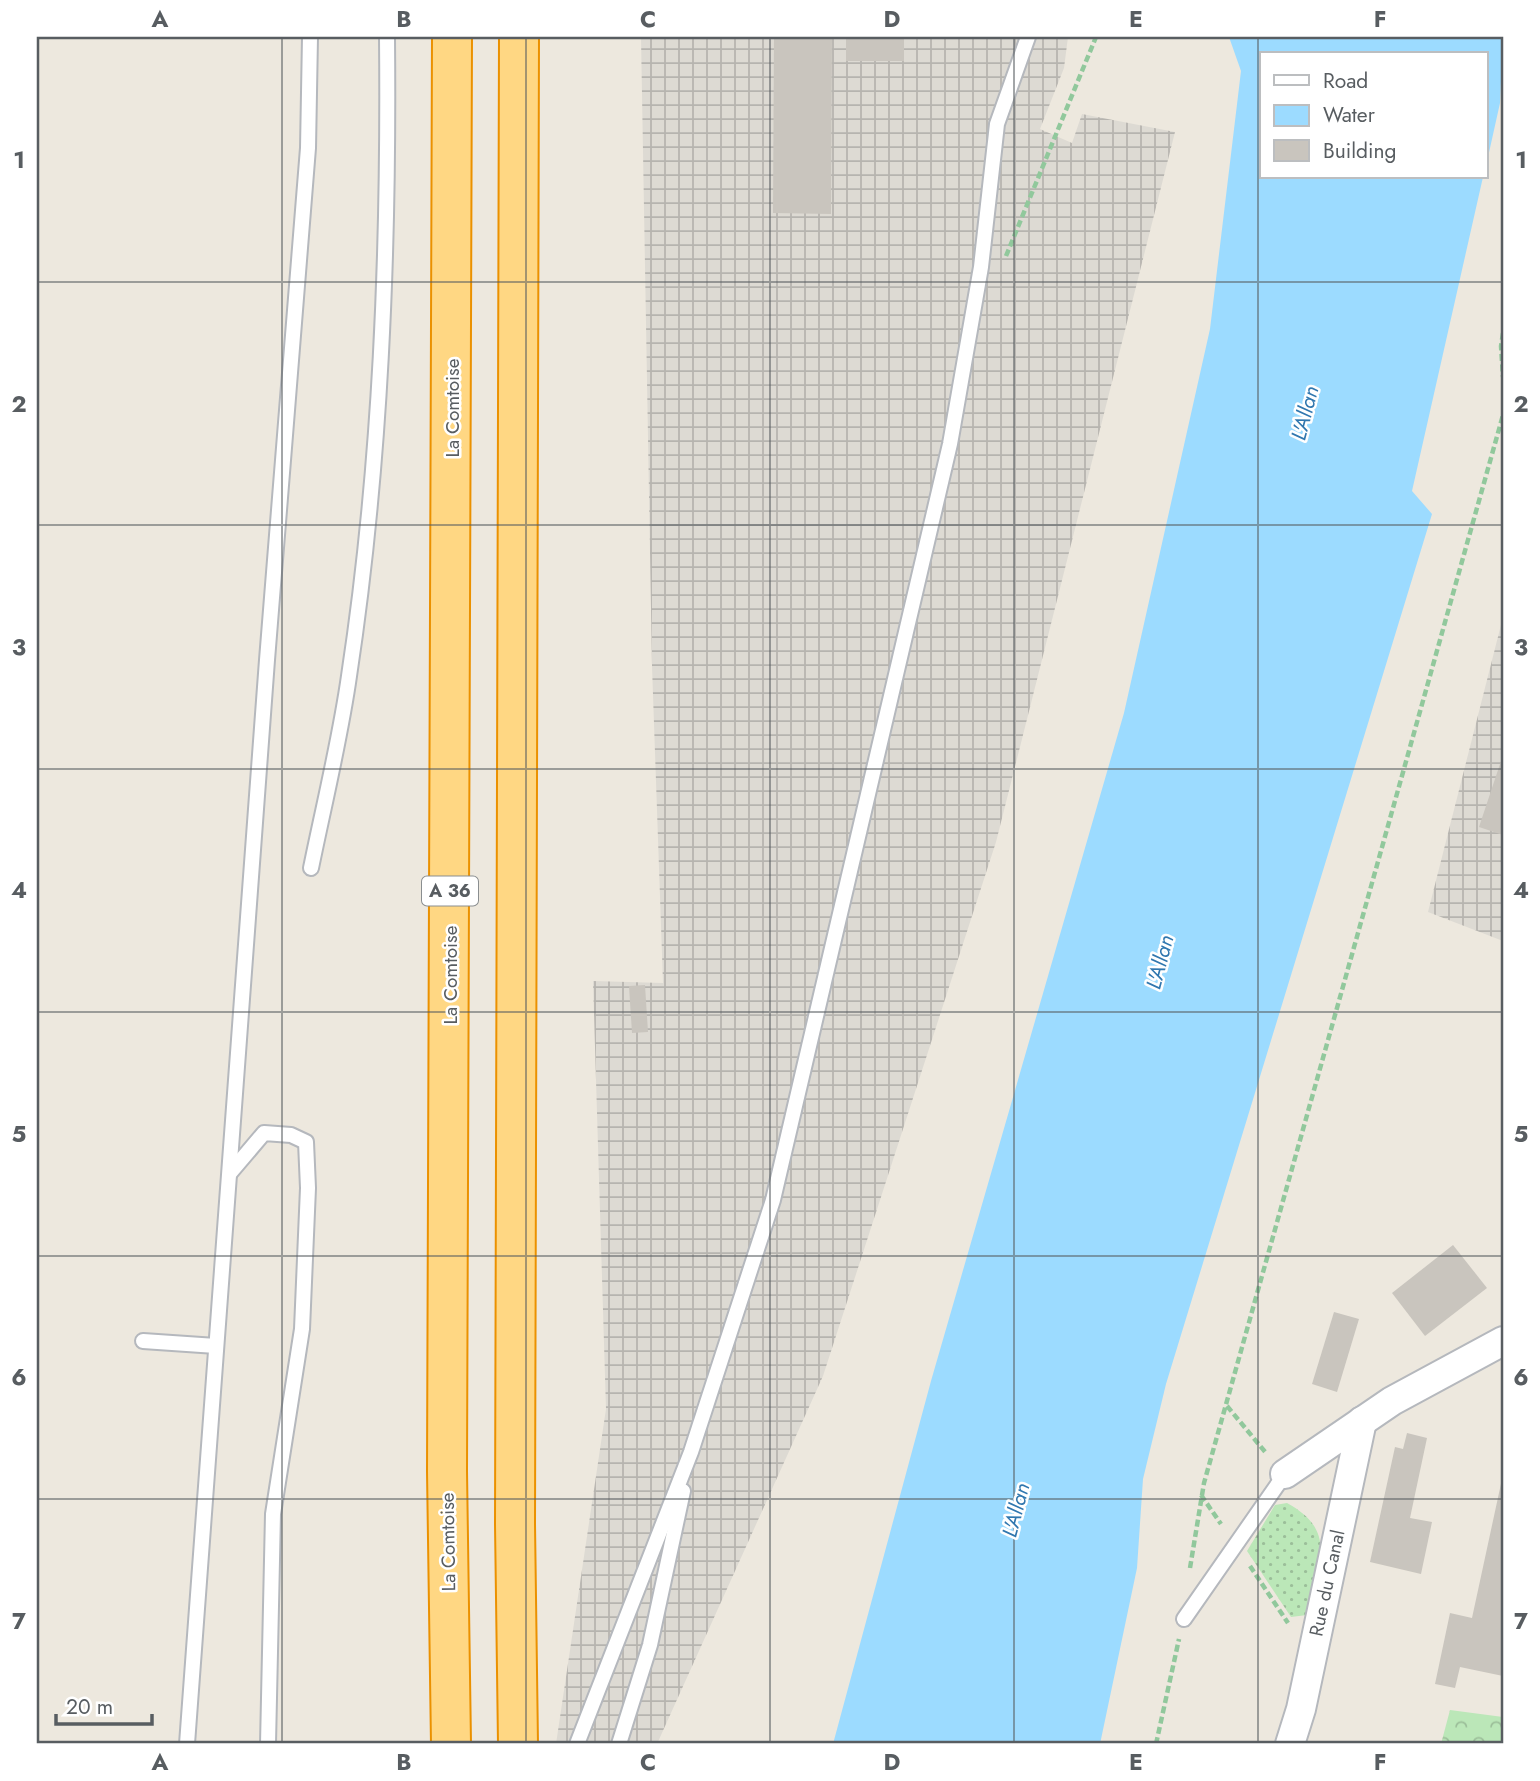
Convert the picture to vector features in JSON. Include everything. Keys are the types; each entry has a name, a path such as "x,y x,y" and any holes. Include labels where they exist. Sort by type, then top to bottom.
{"highway":[{"name":"La Comtoise","path":"451,1744 447,1457 452,37"},
{"path":"518,1744 516,1444 519,37"}],"street":[{"path":"1285,1474 1392,1401 1503,1341"},
{"name":"Rue du Canal","path":"1290,1744 1362,1421"}],"lane":[{"path":"187,1743 307,162 310,37"},
{"path":"311,868 349,677 373,480 388,155 387,37"},
{"path":"577,1744 691,1452 773,1200 862,809 950,444 981,267 997,124 1028,37"},
{"path":"229,1174 264,1133 291,1135 306,1142 308,1188 302,1329 273,1514 268,1744"},
{"path":"144,1341 216,1346"},
{"path":"620,1744 650,1645 691,1452"},
{"path":"1184,1619 1285,1474"}],"path":[{"path":"981,267 1006,256 1011,248 1096,37"},
{"path":"1503,333 1503,377"},
{"path":"1156,1744 1184,1619 1201,1495 1503,415"},
{"path":"1226,1405 1285,1474"},
{"path":"1201,1495 1311,1655"}],"shaded area":[{"path":"641,37 1068,37 1064,68 1040,129 1072,143 1082,114 1175,132 996,842 823,1376 657,1744 556,1744 606,1409 593,981 663,983 652,666"},
{"path":"1503,617 1503,941 1428,912"}],"green space":[{"path":"1287,1503 1314,1526 1321,1551 1307,1615 1291,1617 1247,1551 1275,1505"},
{"path":"1450,1710 1503,1717 1503,1744 1441,1744"}],"water":[{"name":"L'Allan","path":"1229,37 1503,37 1500,103 1488,157 1488,52 1260,52 1260,178 1483,178 1412,491 1432,514 1166,1384 1143,1479 1137,1568 1100,1744 833,1744 931,1381 1124,713 1210,329 1241,71"}],"building":[{"path":"774,37 832,37 831,214 773,213"},
{"path":"846,37 904,37 904,61 846,61"},
{"path":"1503,755 1503,835 1479,827"},
{"path":"645,985 648,1032 632,1033 629,986"},
{"path":"1453,1245 1487,1288 1425,1336 1392,1293"},
{"path":"1334,1312 1359,1319 1337,1392 1312,1384"},
{"path":"1407,1433 1427,1438 1410,1518 1432,1522 1421,1574 1370,1562 1395,1447 1403,1449"},
{"path":"1502,1479 1503,1676 1460,1667 1455,1688 1435,1684 1450,1613 1472,1618"}]}
